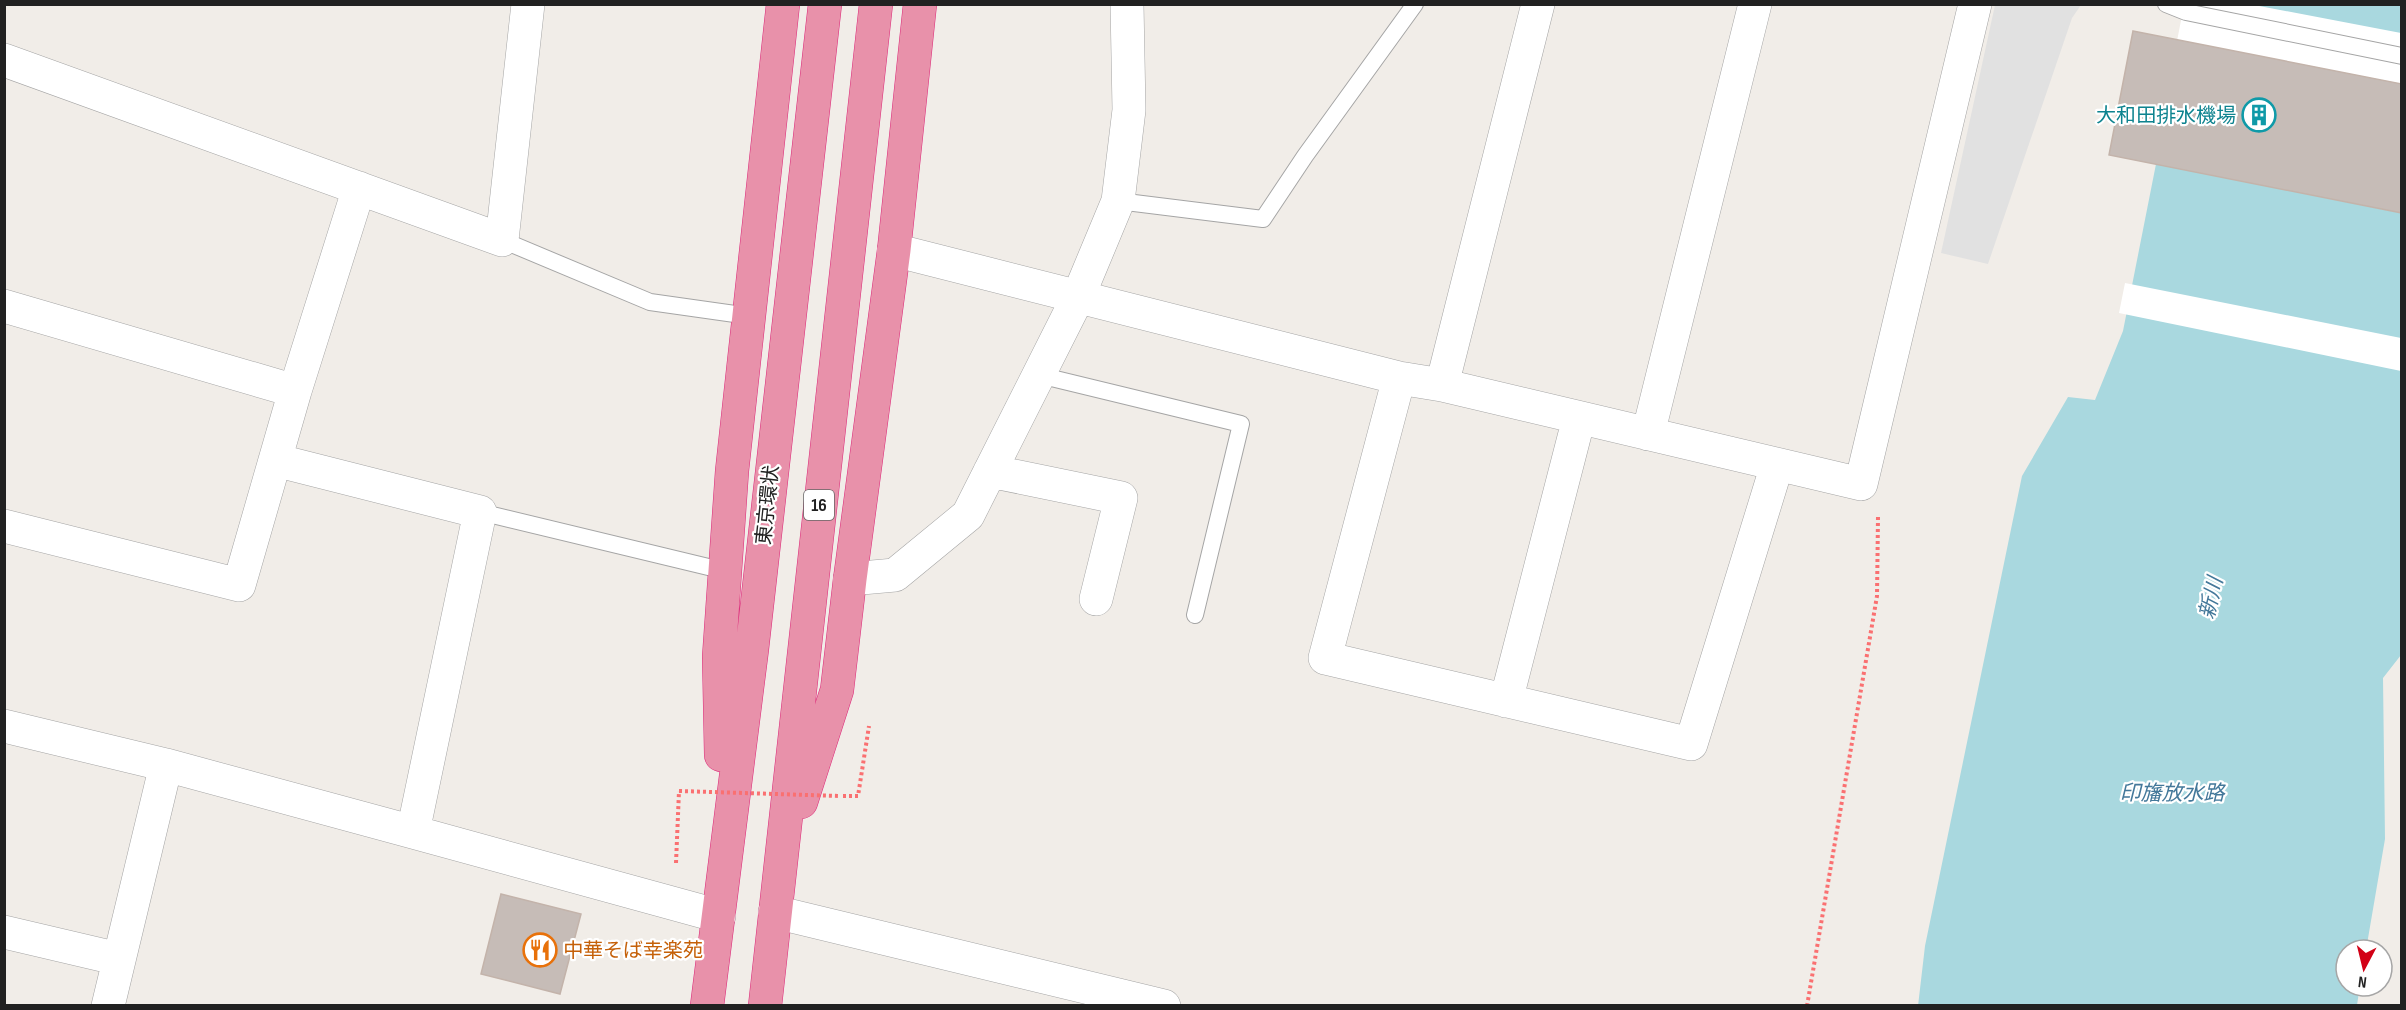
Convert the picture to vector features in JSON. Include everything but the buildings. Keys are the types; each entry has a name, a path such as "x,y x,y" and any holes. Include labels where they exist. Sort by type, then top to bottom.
{"highway":[{"path":"723,865 719,657 732,471 783,4"},
{"name":"東京環状","path":"707,1005 752,649 825,4"},
{"name":"16","path":"765,1005 876,4"},
{"name":"16","path":"780,867 837,690 894,250 920,4"}],"street":[{"path":"4,60 502,240 528,4"},
{"path":"850,579 895,575 969,515 1078,297 1118,201 1129,110 1127,4"},
{"path":"1442,385 1538,4"},
{"path":"1648,434 1755,4"},
{"path":"894,250 1399,378 1442,385 1861,484 1975,4"},
{"path":"4,526 239,585 359,188"},
{"path":"4,306 296,391"},
{"path":"1399,378 1325,658 1691,744 1777,465"},
{"path":"1506,701 1579,418"},
{"path":"275,460 480,512 413,832"},
{"path":"990,471 1121,498 1096,599"},
{"path":"4,726 166,765 719,916"},
{"path":"108,1005 166,765"},
{"path":"775,912 1164,1005"},
{"path":"4,932 119,959"}],"lane":[{"path":"2166,4 2186,12 2402,56"},
{"path":"1118,201 1263,219 1413,5"},
{"path":"502,240 650,302 749,316"},
{"path":"1039,375 1241,424 1195,615"},
{"path":"480,512 725,571"}],"path":[{"path":"1807,1005 1877,596 1878,514"},
{"path":"676,863 680,791 858,796 869,726"}],"shaded area":[{"path":"1995,5 2081,5 2072,18 1988,264 1941,253"}],"water":[{"path":"2188,5 2401,5 2401,84"},
{"name":"印旛放水路","path":"2156,164 2401,213 2401,655 2383,678 2385,839 2368,938 2334,938 2334,998 2358,998 2357,1005 1918,1006 1925,946 2022,476 2068,397 2095,400 2123,331"}],"pier":[{"path":"2184,5 2254,5 2401,33 2401,84 2177,41"},
{"path":"2125,283 2401,338 2401,371 2119,313"}],"place":[{"name":"大和田排水機場","path":"2259,115"},
{"name":"中華そば幸楽苑","path":"540,950"}],"water label":[{"name":"新川","path":"2211,598"}]}
